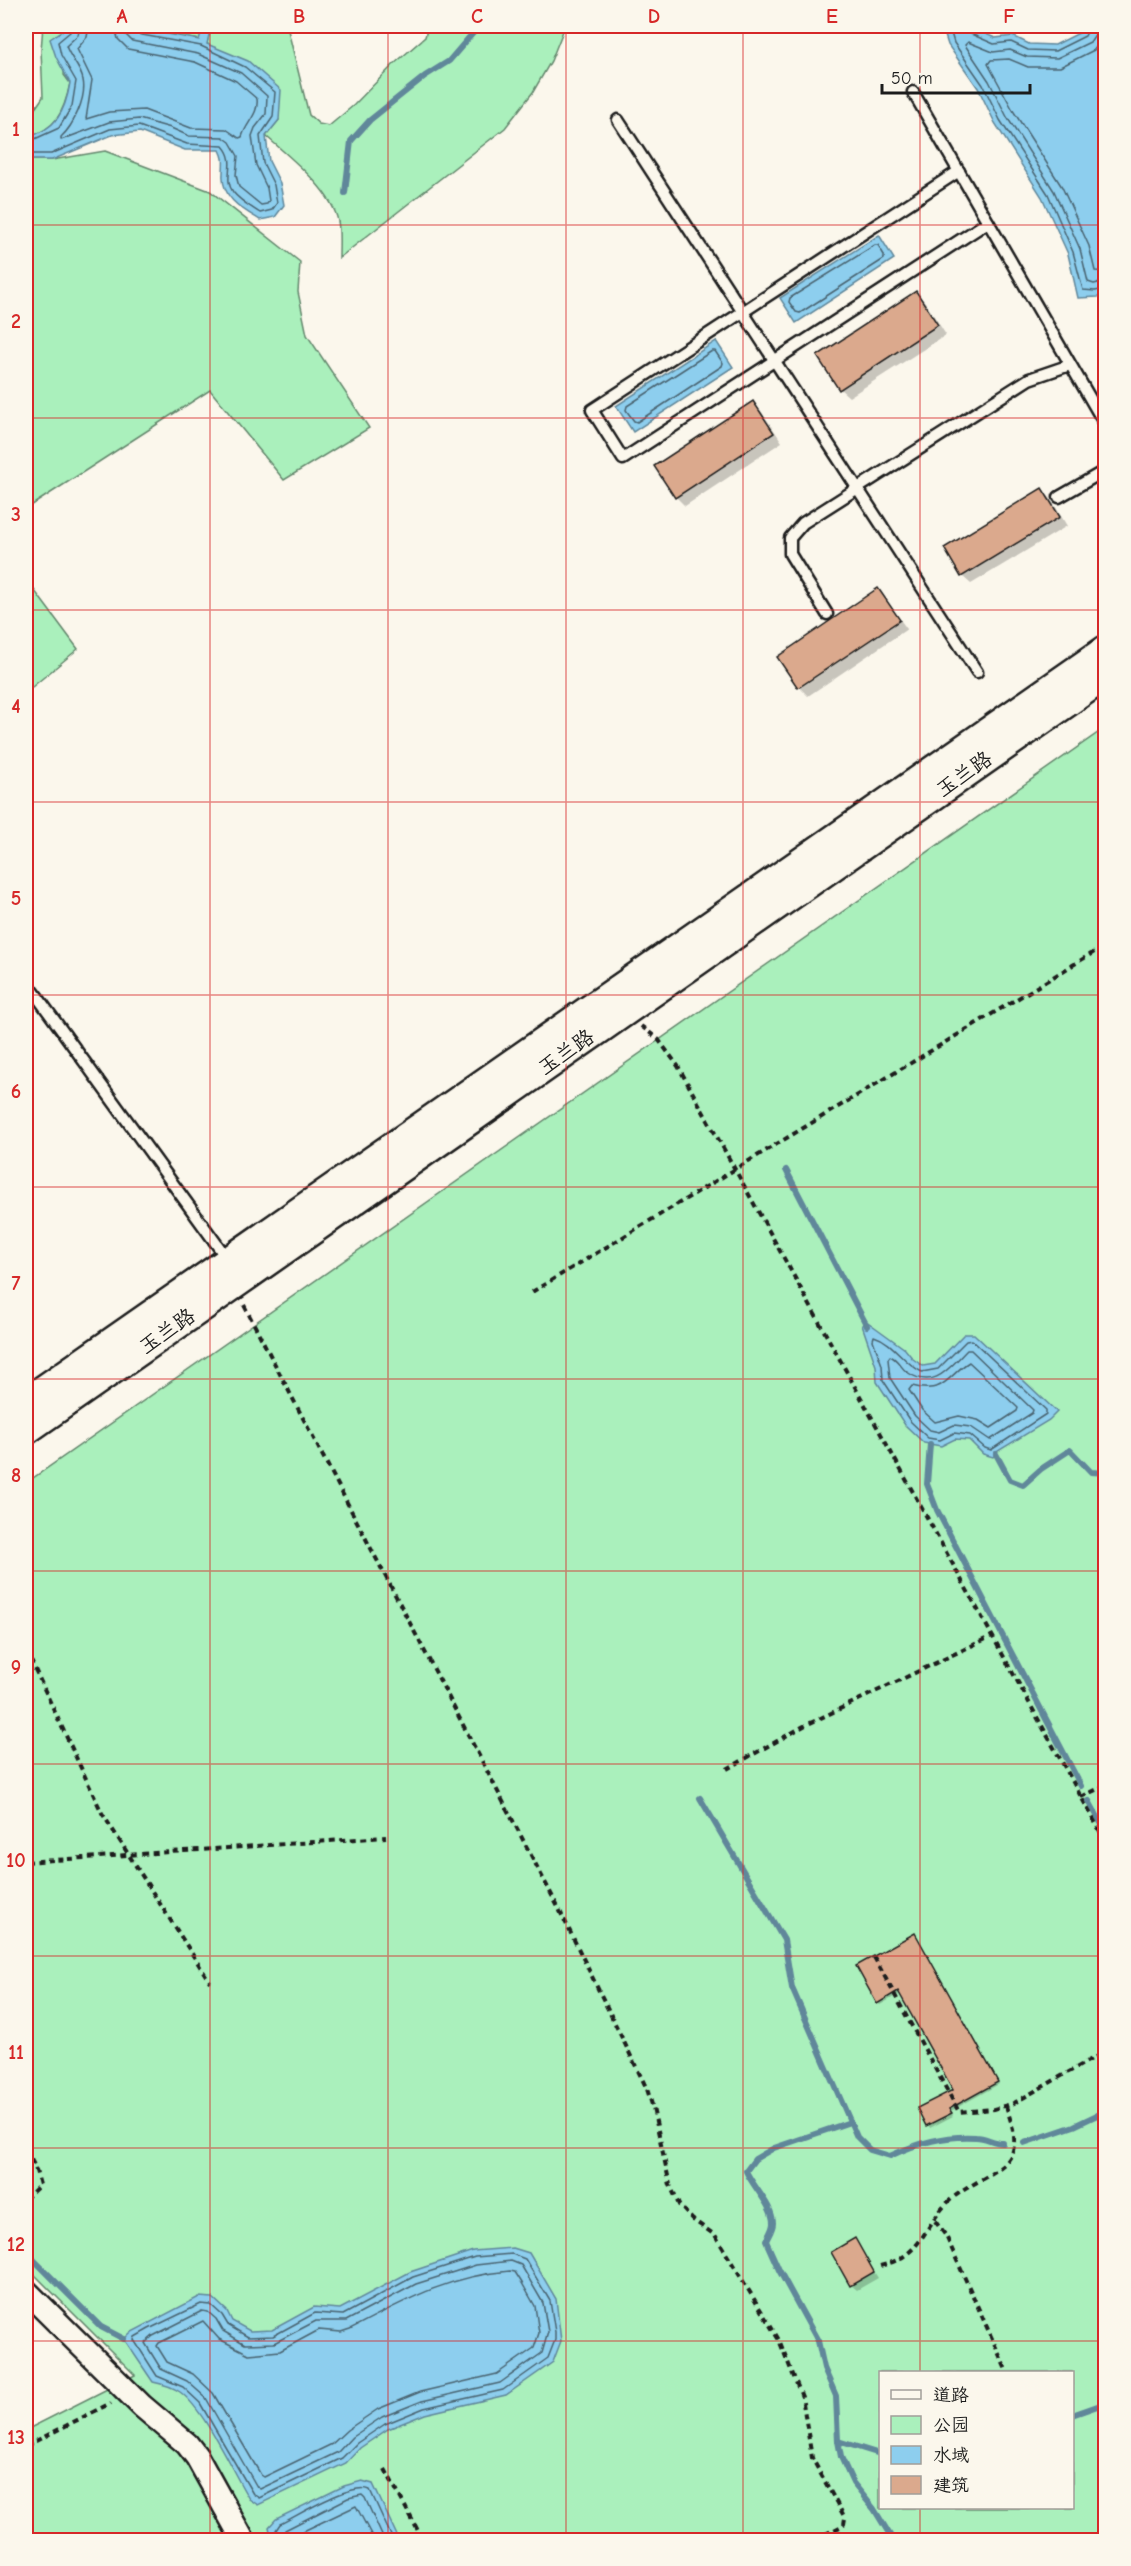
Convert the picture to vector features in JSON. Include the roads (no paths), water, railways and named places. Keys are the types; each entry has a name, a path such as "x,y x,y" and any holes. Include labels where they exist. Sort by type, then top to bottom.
{"street":[{"name":"玉兰路","path":"26,1430 229,1274 1106,650"},
{"name":"玉兰路","path":"26,1402 229,1274 622,1013 1106,675"},
{"path":"26,2291 130,2394 187,2444 197,2457 243,2541"}],"lane":[{"path":"914,92 1106,426"},
{"path":"618,120 977,672"},
{"path":"959,171 592,410 623,459 988,222"},
{"path":"827,614 790,554 790,538 803,523 1029,379 1070,365"},
{"path":"1059,497 1106,470"},
{"path":"26,981 223,1254 229,1274"}],"water":[{"path":"203,26 211,26 207,44 248,61 281,90 279,120 266,136 269,161 280,183 284,205 275,217 260,220 240,207 229,196 223,182 223,159 220,150 185,150 140,132 112,135 52,160 26,160 26,138 52,125 62,111 68,94 70,83 56,57 50,39 68,27 136,28 199,40"},
{"path":"942,26 973,26 974,29 995,38 1013,36 1029,44 1055,45 1081,32 1085,26 1105,26 1105,293 1098,297 1078,298 1068,254 1042,197 995,123 978,88 948,45"},
{"path":"879,235 894,259 796,323 780,298"},
{"path":"716,341 733,367 633,432 616,406"},
{"path":"865,1320 905,1349 923,1366 935,1364 964,1334 974,1334 1057,1412 1049,1420 998,1451 993,1457 983,1454 969,1440 955,1439 941,1446 924,1443 905,1425 877,1382 876,1366 862,1325"},
{"path":"513,2248 529,2253 556,2299 561,2341 553,2362 506,2395 425,2414 388,2429 360,2448 346,2463 258,2505 249,2499 199,2412 180,2392 153,2382 124,2339 130,2333 199,2297 213,2298 227,2311 232,2321 250,2331 272,2330 314,2307 340,2309 410,2272 473,2251"},
{"path":"362,2481 373,2484 399,2540 272,2540 269,2527 276,2519 344,2486"}],"waterway":[{"path":"345,193 351,141 370,120 425,76 449,61 479,26"},
{"path":"786,1170 867,1326"},
{"path":"930,1444 927,1484 937,1510 1081,1786"},
{"path":"996,1454 1010,1480 1023,1485 1041,1469 1070,1450 1091,1472 1106,1473"},
{"path":"700,1798 784,1940 792,1988 857,2137 870,2150 890,2156 911,2147 953,2137 980,2137 1003,2143"},
{"path":"1089,1801 1106,1832"},
{"path":"1024,2143 1074,2126 1097,2115 1106,2120"},
{"path":"850,2122 774,2148 755,2159 746,2171 770,2210 773,2225 766,2241 779,2270 818,2341 824,2368 836,2396 841,2457 853,2483 874,2509 893,2540"},
{"path":"26,2252 101,2327 124,2339"},
{"path":"1074,2414 1106,2403"},
{"path":"838,2441 879,2454"}]}
